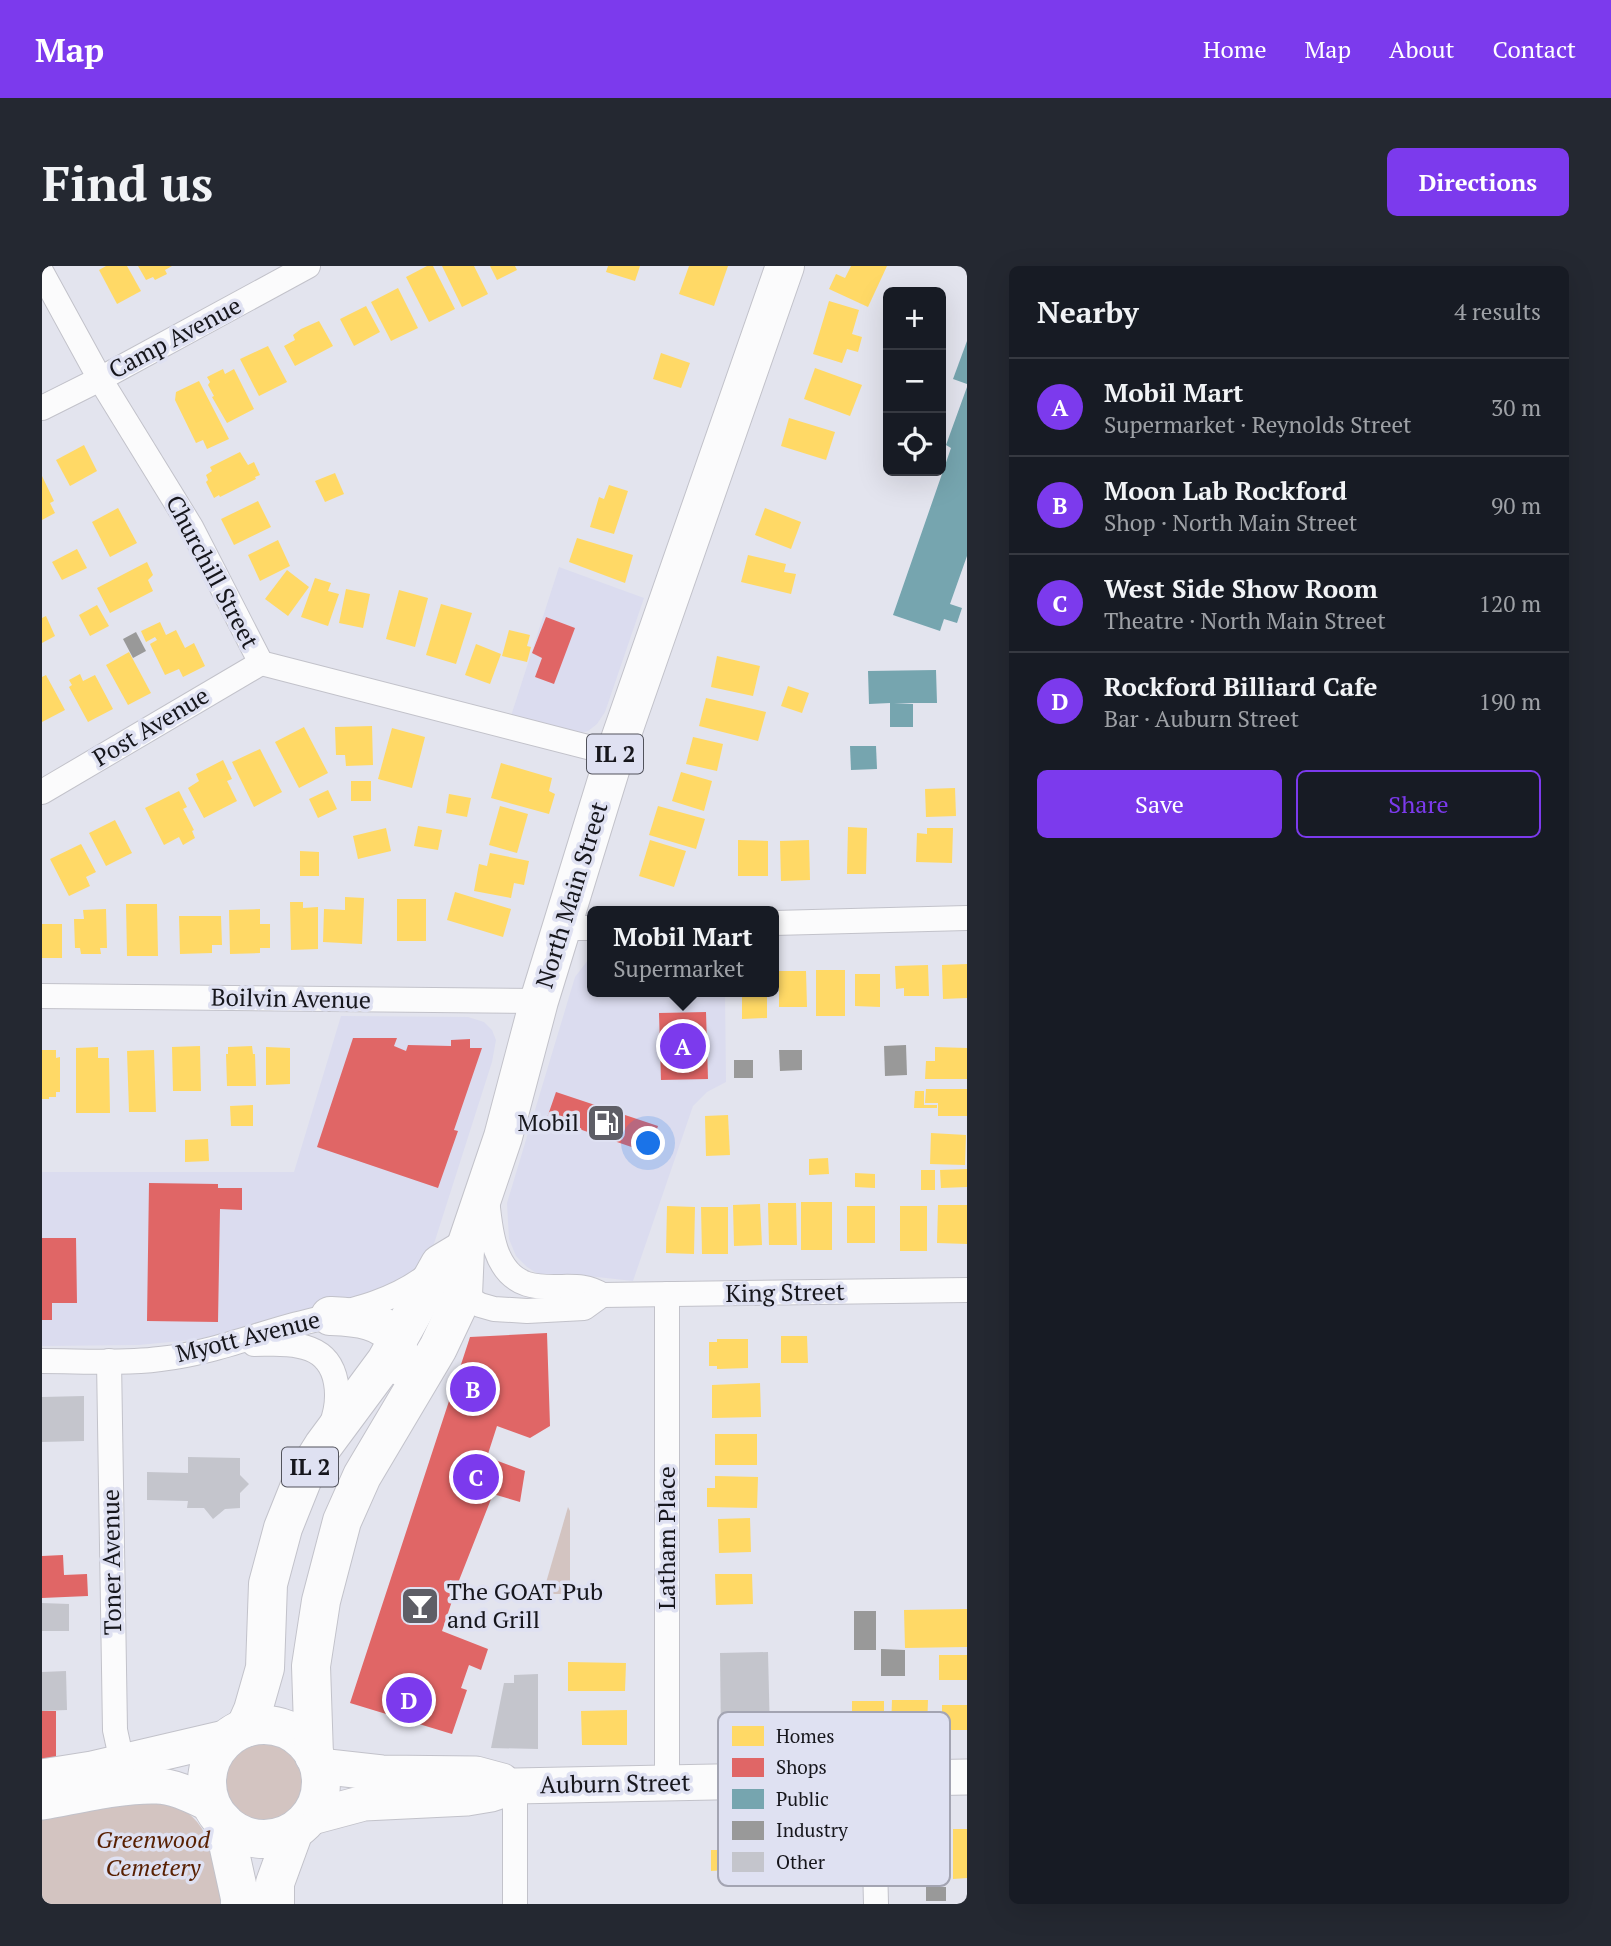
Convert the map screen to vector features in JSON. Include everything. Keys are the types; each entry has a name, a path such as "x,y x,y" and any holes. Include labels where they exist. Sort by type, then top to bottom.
{"main road":[{"name":"North Main Street","path":"237,1732 253,1710 265,1668 268,1584 283,1528 303,1478 323,1446 386,1361 453,1257 487,1184 503,1137 539,1001 577,928 615,754 785,266"},
{"name":"North Main Street","path":"317,1761 311,1666 321,1601 342,1521 362,1476 438,1348 463,1295 453,1257"},
{"path":"330,1316 356,1317 373,1322 387,1330 397,1343 400,1364 396,1390 367,1449 362,1476"},
{"path":"42,1777 122,1762 264,1725 282,1728 299,1736 312,1749 317,1761 320,1793 318,1802 301,1825 275,1884 275,1904"},
{"path":"237,1732 217,1750 209,1768 207,1787 217,1813 240,1904"},
{"name":"Auburn Street","path":"317,1761 382,1773 476,1774 494,1777 515,1786"},
{"name":"Auburn Street","path":"301,1825 364,1803 467,1798 515,1786 718,1782"},
{"path":"42,1802 157,1785 183,1791 217,1813 238,1833 257,1839 276,1838 301,1825"}],"street":[{"name":"Camp Avenue","path":"42,408 308,266"},
{"name":"Churchill Street","path":"42,274 100,379 191,527 261,663 615,754"},
{"name":"Post Avenue","path":"42,792 261,663"},
{"path":"779,923 967,918"},
{"name":"Boilvin Avenue","path":"42,996 539,1001"},
{"name":"King Street","path":"487,1184 492,1239 496,1252 506,1268 524,1284 590,1288 602,1295 967,1290"},
{"name":"Myott Avenue","path":"42,1361 158,1359 206,1351 396,1295 453,1257"},
{"name":"Latham Place","path":"667,1294 667,1783"},
{"name":"King Street","path":"463,1295 494,1310 527,1311 584,1308 602,1295"},
{"path":"226,1345 281,1344 309,1348 322,1356 331,1367 338,1400 323,1446"},
{"name":"Toner Avenue","path":"109,1361 115,1730 122,1762"},
{"path":"515,1786 515,1904"},
{"path":"876,1886 876,1904"}],"shaded area":[{"path":"559,567 644,598 605,712 597,724 588,731 577,734 511,716"},
{"path":"587,961 587,997 725,997 726,1082 707,1092 693,1106 633,1281 538,1274 516,1256 509,1239 507,1203 575,977"},
{"path":"341,1016 468,1017 484,1022 492,1030 496,1040 492,1062 432,1250 404,1284 222,1337 139,1345 42,1346 42,1172 294,1172"}],"green space":[{"path":"568,1507 570,1594 545,1594 543,1593"},
{"path":"257,1739 273,1739 289,1746 300,1757 307,1773 304,1797 295,1811 273,1823 257,1823 241,1816 230,1805 223,1789 223,1773 230,1757 241,1746"},
{"name":"Greenwood Cemetery","path":"161,1801 182,1809 201,1827 216,1865 223,1904 42,1904 42,1817"}],"building: Homes":[{"path":"106,266 127,266 141,291 117,304 99,270"},
{"path":"138,266 172,266 165,270 167,274 155,280 153,277 146,280"},
{"path":"427,266 433,266 455,309 429,322 406,277"},
{"path":"442,266 474,266 488,294 462,307"},
{"path":"490,266 515,266 517,270 497,280"},
{"path":"608,266 640,266 635,281 606,272"},
{"path":"689,266 728,266 714,306 679,294"},
{"path":"851,266 887,266 868,307 829,289 836,274 845,278"},
{"path":"398,288 418,328 391,341 371,302"},
{"path":"829,301 859,310 852,334 862,337 858,352 847,349 842,363 813,354"},
{"path":"366,306 380,332 354,346 340,319"},
{"path":"319,321 333,346 295,366 284,346 295,340 293,335 301,329"},
{"path":"268,346 287,382 259,396 240,359"},
{"path":"661,353 690,363 681,388 653,379"},
{"path":"815,368 862,385 850,416 804,399"},
{"path":"223,369 225,374 234,369 254,409 227,423 212,397 214,396 207,377"},
{"path":"199,381 229,439 207,449 203,440 196,443 175,400 176,392"},
{"path":"789,418 835,432 826,460 781,446"},
{"path":"84,445 97,471 70,486 56,460"},
{"path":"240,452 248,465 254,462 260,475 214,498 206,482 206,475 212,471 210,467"},
{"path":"335,473 344,494 325,502 315,481"},
{"path":"42,476 54,501 50,503 55,513 42,520"},
{"path":"609,485 628,491 614,534 590,527 599,497 604,499"},
{"path":"258,501 271,527 234,545 221,519"},
{"path":"118,508 137,543 110,557 92,522"},
{"path":"765,508 801,522 791,549 755,535"},
{"path":"577,538 633,555 625,583 569,562"},
{"path":"278,540 290,566 260,581 248,555"},
{"path":"77,549 87,568 62,580 52,562"},
{"path":"748,555 786,564 784,572 796,574 791,594 741,582"},
{"path":"147,562 153,575 148,580 153,591 110,613 97,588"},
{"path":"287,570 309,587 288,616 265,599"},
{"path":"315,578 331,583 328,591 339,594 328,626 301,617"},
{"path":"346,589 370,594 363,628 339,623"},
{"path":"399,590 428,598 415,647 386,639"},
{"path":"441,604 472,613 456,664 426,655"},
{"path":"97,605 109,626 90,636 79,615"},
{"path":"46,616 55,636 42,643 42,618"},
{"path":"160,622 166,635 176,630 185,648 194,643 205,666 183,677 179,669 165,675 150,644 157,640 155,637 146,642 141,631"},
{"path":"509,630 530,635 527,646 531,647 527,662 502,656"},
{"path":"476,644 501,654 490,684 465,675"},
{"path":"129,652 151,693 128,705 106,665"},
{"path":"717,656 760,666 753,696 711,687"},
{"path":"80,674 83,681 95,675 113,709 88,722 69,687 72,685 69,680"},
{"path":"46,675 65,710 42,722 42,677"},
{"path":"788,686 809,693 802,713 781,706"},
{"path":"706,698 766,712 758,741 699,726"},
{"path":"372,726 373,765 346,766 345,755 336,755 335,727"},
{"path":"304,727 328,773 299,788 275,742"},
{"path":"392,728 425,737 412,788 378,779"},
{"path":"693,737 723,744 717,771 686,764"},
{"path":"260,749 282,792 254,807 232,762"},
{"path":"223,760 232,779 227,781 237,801 204,818 188,788 199,781 196,774"},
{"path":"501,763 552,778 549,791 555,794 549,814 491,798"},
{"path":"681,772 712,781 704,811 672,801"},
{"path":"351,781 371,781 371,801 351,801"},
{"path":"955,788 956,816 926,817 925,789"},
{"path":"328,790 337,809 318,818 309,799"},
{"path":"179,791 187,807 183,809 194,830 192,831 195,838 183,845 179,837 164,845 145,808"},
{"path":"449,794 471,798 467,817 446,813"},
{"path":"500,806 528,814 517,853 489,845"},
{"path":"658,806 705,819 696,849 649,835"},
{"path":"115,820 132,853 106,866 89,833"},
{"path":"418,826 442,830 438,850 414,846"},
{"path":"848,827 867,828 866,874 847,874"},
{"path":"386,828 391,851 358,859 353,836"},
{"path":"927,828 953,828 952,863 916,862 917,833 927,834"},
{"path":"650,840 686,851 674,887 639,876"},
{"path":"738,840 768,841 768,876 738,876"},
{"path":"809,840 810,880 781,881 780,841"},
{"path":"81,844 96,872 86,877 90,886 69,896 50,859"},
{"path":"300,851 319,852 319,876 300,876"},
{"path":"490,853 529,861 524,885 514,883 511,898 474,891 479,864 487,866"},
{"path":"455,892 511,909 503,937 447,920"},
{"path":"345,897 364,898 362,944 323,942 324,909 345,910"},
{"path":"397,899 426,899 426,941 397,941"},
{"path":"290,902 303,902 303,908 318,907 318,949 291,950"},
{"path":"126,904 157,904 158,956 127,956"},
{"path":"106,909 107,948 100,948 101,954 81,954 80,948 75,948 74,919 84,919 83,910"},
{"path":"260,909 260,924 270,924 270,948 260,948 260,953 230,954 229,910"},
{"path":"179,916 221,916 222,945 212,945 212,953 180,954"},
{"path":"42,924 62,924 62,958 42,958"},
{"path":"967,964 967,998 943,999 942,965"},
{"path":"928,965 929,996 904,996 904,988 896,989 895,966"},
{"path":"816,970 845,970 845,1016 816,1016"},
{"path":"779,971 806,971 807,1007 779,1007"},
{"path":"855,974 880,974 880,1007 855,1006"},
{"path":"742,997 767,997 767,1018 742,1019"},
{"path":"200,1046 201,1091 173,1091 172,1047"},
{"path":"252,1046 255,1054 256,1086 227,1086 228,1047"},
{"path":"98,1047 98,1058 109,1058 110,1113 76,1113 76,1048"},
{"path":"266,1047 290,1048 290,1084 266,1085"},
{"path":"935,1047 967,1048 967,1079 925,1079 926,1061 935,1061"},
{"path":"42,1050 56,1050 56,1058 60,1057 60,1092 56,1092 56,1097 49,1099 42,1099"},
{"path":"154,1050 156,1112 129,1112 127,1051"},
{"path":"926,1089 967,1089 967,1116 938,1116 938,1103 925,1103"},
{"path":"915,1091 924,1091 924,1105 937,1105 937,1108 914,1108"},
{"path":"253,1105 253,1126 231,1126 230,1106"},
{"path":"728,1115 730,1155 706,1156 705,1116"},
{"path":"931,1133 966,1135 965,1165 930,1164"},
{"path":"208,1139 209,1161 185,1162 185,1140"},
{"path":"828,1158 829,1174 809,1175 809,1159"},
{"path":"967,1169 967,1187 941,1188 940,1170"},
{"path":"921,1170 935,1170 935,1190 921,1190"},
{"path":"855,1173 875,1174 875,1188 855,1187"},
{"path":"801,1202 832,1202 832,1250 801,1250"},
{"path":"768,1203 796,1203 797,1245 769,1245"},
{"path":"760,1204 762,1245 734,1246 733,1205"},
{"path":"938,1205 967,1205 967,1244 937,1243"},
{"path":"667,1206 695,1207 694,1254 666,1253"},
{"path":"847,1206 875,1206 875,1243 847,1243"},
{"path":"900,1206 927,1206 927,1251 900,1251"},
{"path":"701,1207 728,1207 728,1254 702,1254"},
{"path":"781,1336 807,1336 808,1363 781,1363"},
{"path":"717,1339 748,1339 748,1368 717,1369 717,1366 709,1366 709,1342 717,1342"},
{"path":"760,1383 761,1417 712,1418 712,1385"},
{"path":"715,1434 757,1434 757,1465 715,1465"},
{"path":"715,1476 758,1477 757,1508 707,1507 707,1488 715,1488"},
{"path":"750,1518 751,1552 719,1553 718,1519"},
{"path":"715,1574 752,1574 753,1604 716,1605"},
{"path":"967,1609 967,1647 905,1648 904,1610"},
{"path":"939,1655 967,1655 967,1680 939,1680"},
{"path":"568,1662 626,1663 625,1691 568,1691"},
{"path":"892,1700 928,1700 928,1712 892,1712"},
{"path":"852,1701 884,1701 884,1712 852,1712"},
{"path":"942,1705 967,1705 967,1730 950,1730 950,1712 942,1712"},
{"path":"627,1710 627,1745 582,1745 581,1711"},
{"path":"953,1829 967,1829 967,1878 953,1879"},
{"path":"711,1850 718,1850 718,1871 711,1871"}],"building: Shops":[{"path":"546,617 575,628 554,684 535,677 542,658 532,653"},
{"path":"706,1012 708,1079 661,1080 659,1013"},
{"path":"353,1038 397,1038 394,1046 406,1051 408,1045 451,1046 451,1040 470,1039 470,1048 482,1048 454,1130 458,1131 438,1188 317,1147"},
{"name":"Mobil","path":"556,1092 658,1126 649,1153 547,1118"},
{"path":"149,1183 218,1184 218,1188 242,1188 242,1210 220,1209 218,1322 147,1321"},
{"path":"42,1238 76,1238 77,1303 52,1303 52,1320 42,1320"},
{"path":"547,1333 550,1426 530,1438 497,1426 487,1457 525,1471 520,1502 493,1494 458,1583 450,1580 446,1592 454,1595 442,1631 488,1649 481,1670 469,1665 461,1688 467,1690 452,1734 350,1703 470,1337"},
{"path":"63,1555 64,1575 87,1574 88,1596 42,1598 42,1556"},
{"path":"42,1711 56,1711 56,1759 42,1759"}],"building: Public":[{"path":"967,341 967,384 953,379"},
{"path":"967,387 967,556 950,604 962,608 957,623 944,619 940,631 893,615 941,476 946,476 946,462 951,448 946,445"},
{"path":"936,670 937,703 894,703 913,704 913,727 890,727 890,703 869,704 868,671"},
{"path":"850,746 876,746 877,769 851,770"}],"building: Industry":[{"path":"136,632 146,651 133,658 123,639"},
{"path":"906,1045 907,1075 885,1076 884,1046"},
{"path":"779,1050 802,1050 802,1070 780,1071"},
{"path":"734,1060 753,1060 753,1078 734,1078"},
{"path":"854,1611 876,1611 876,1650 854,1650"},
{"path":"881,1649 905,1650 905,1676 881,1676"},
{"path":"926,1887 946,1887 946,1901 926,1901"}],"building: Other":[{"path":"84,1396 84,1441 42,1442 42,1397"},
{"path":"188,1457 240,1458 240,1475 249,1484 240,1493 240,1508 225,1509 213,1519 204,1508 187,1508 188,1501 147,1500 147,1472 188,1473"},
{"path":"42,1603 69,1604 69,1631 42,1631"},
{"path":"768,1652 769,1712 721,1712 720,1653"},
{"path":"66,1671 67,1710 42,1711 42,1672"},
{"path":"538,1674 538,1749 491,1748 504,1683 514,1683 514,1675"}],"place":[{"name":"Mobil Mart","path":"683,1046"},
{"name":"Mobil","path":"606,1123"},
{"name":"Moon Lab Rockford","path":"473,1389"},
{"name":"West Side Show Room","path":"476,1477"},
{"name":"The GOAT Pub and Grill","path":"420,1606"},
{"name":"Rockford Billiard Cafe","path":"409,1700"}]}
